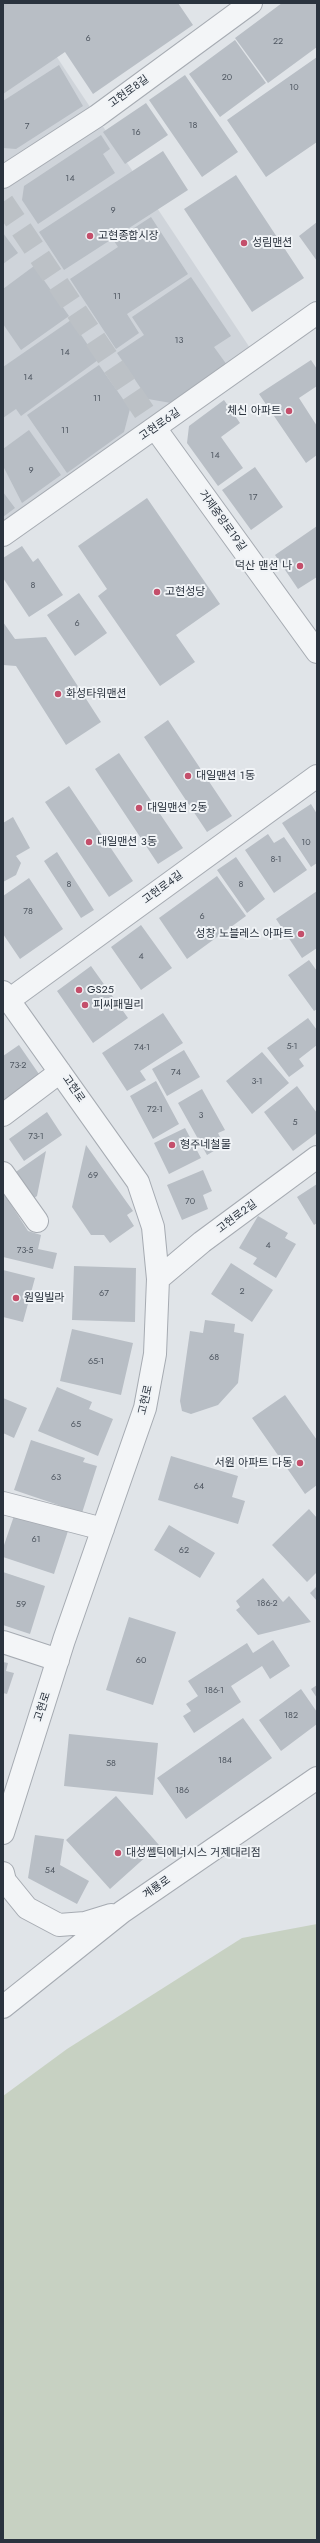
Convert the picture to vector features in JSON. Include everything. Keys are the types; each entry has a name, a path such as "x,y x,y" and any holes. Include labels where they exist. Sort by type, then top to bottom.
{"street":[{"name":"고현로8길","path":"3,177 97,116 251,3"},
{"name":"고현로6길","path":"3,535 317,313"},
{"name":"거제중앙로19길","path":"155,428 317,652"},
{"name":"고현로4길","path":"6,996 317,776"},
{"name":"고현로","path":"3,1832 58,1660 145,1408 155,1354 158,1279 153,1227 138,1182 6,996"},
{"path":"3,1115 60,1072"},
{"name":"고현로2길","path":"158,1279 202,1242 317,1157"},
{"path":"3,1173 38,1221"},
{"path":"3,1503 103,1529"},
{"path":"3,1642 58,1660"},
{"name":"계룡로","path":"3,2006 122,1912 317,1778"},
{"path":"3,1873 5,1880 27,1908 59,1925 85,1923 122,1912"}],"shaded area":[{"name":"고현종합시장","path":"3,3 21,3 256,357 3,535"}],"green space":[{"path":"317,1924 317,2540 3,2540 3,2096 67,2049 242,1938"}],"building":[{"path":"3,3 178,3 193,25 93,94 65,52 3,94"},
{"path":"282,3 317,3 317,47 268,83 235,38"},
{"path":"235,40 266,83 220,117 189,74"},
{"path":"317,57 317,142 266,177 227,120"},
{"path":"59,65 83,106 16,149 3,148 3,101"},
{"path":"185,75 238,152 202,177 149,100"},
{"path":"146,103 168,135 125,164 103,132"},
{"path":"101,135 110,149 103,154 115,173 38,224 22,200 24,186"},
{"path":"163,151 188,190 64,270 39,232"},
{"name":"성림맨션","path":"236,175 304,278 252,312 184,209"},
{"path":"151,217 188,274 127,314 139,333 116,349 70,279 118,247 114,241"},
{"path":"317,222 317,261 299,236"},
{"path":"3,233 18,253 3,264"},
{"path":"34,266 69,316 21,350 3,324 3,289"},
{"path":"191,277 231,336 214,347 227,365 171,403 148,399 117,353 144,335 132,317"},
{"path":"71,320 98,360 21,416 16,409 3,418 3,367"},
{"name":"체신 아파트","path":"311,360 317,369 317,386 299,398 317,426 317,455 306,463 259,394"},
{"path":"99,365 130,409 124,432 67,473 27,415"},
{"path":"224,400 240,423 221,437 243,468 218,486 187,443 189,426"},
{"path":"29,430 61,475 22,503 3,466 3,449"},
{"path":"255,467 283,507 251,530 222,490"},
{"path":"3,492 15,508 3,517"},
{"name":"고현성당","path":"147,498 220,604 176,635 195,662 160,686 98,596 107,589 78,546"},
{"name":"덕산 맨션 나","path":"317,526 317,577 298,589 275,555"},
{"path":"22,546 33,562 38,558 63,595 29,617 3,578 3,558"},
{"path":"79,593 107,633 75,656 47,615"},
{"name":"화성타워맨션","path":"3,622 15,639 46,637 101,722 66,745 16,666 3,665"},
{"name":"대일맨션 1동","path":"168,720 232,816 207,832 144,737"},
{"name":"대일맨션 2동","path":"119,753 183,848 158,864 95,769"},
{"name":"대일맨션 3동","path":"69,786 133,881 109,897 45,802"},
{"path":"311,804 317,814 317,863 311,867 282,823"},
{"path":"13,817 30,848 16,856 21,863 16,875 3,882 3,823"},
{"path":"268,834 274,843 284,837 307,870 274,893 245,850"},
{"path":"57,852 94,910 81,918 44,861"},
{"path":"236,857 265,899 247,913 217,870"},
{"path":"217,876 246,916 187,959 159,918"},
{"path":"29,878 63,929 20,959 3,934 3,896"},
{"name":"성창 노블레스 아파트","path":"317,891 317,948 302,958 276,919"},
{"path":"141,925 172,968 141,990 111,947"},
{"path":"309,960 317,971 317,1009 314,1011 288,975"},
{"path":"91,966 128,1018 93,1043 57,991"},
{"path":"163,1013 183,1043 140,1071 146,1080 127,1091 102,1053"},
{"path":"308,1018 317,1030 317,1045 299,1059 304,1066 289,1077 267,1048"},
{"path":"19,1045 41,1077 3,1104 3,1056"},
{"path":"184,1050 200,1077 167,1096 152,1069"},
{"path":"262,1052 289,1083 252,1114 226,1081"},
{"path":"156,1081 179,1124 153,1139 130,1096"},
{"path":"297,1086 317,1113 317,1133 293,1151 264,1112"},
{"path":"202,1089 225,1130 218,1133 224,1145 207,1155 178,1103"},
{"path":"47,1112 62,1135 24,1161 9,1139"},
{"path":"185,1128 201,1158 169,1174 154,1143"},
{"path":"86,1145 133,1211 127,1215 134,1226 110,1243 104,1235 91,1235 72,1207"},
{"path":"46,1151 37,1196 28,1202 10,1176"},
{"path":"203,1170 212,1191 203,1195 208,1209 182,1220 167,1185"},
{"path":"317,1184 317,1223 314,1225 297,1197"},
{"path":"3,1192 28,1231 41,1235 38,1249 57,1253 53,1269 3,1257"},
{"path":"258,1216 288,1233 285,1238 296,1244 276,1278 253,1264 257,1258 239,1248"},
{"path":"231,1263 273,1290 252,1322 211,1294"},
{"path":"74,1266 136,1268 135,1322 72,1320"},
{"name":"원일빌라","path":"3,1270 35,1278 23,1322 3,1317"},
{"path":"205,1320 235,1324 234,1332 244,1334 238,1383 218,1405 191,1414 182,1411 180,1401 190,1331 203,1333"},
{"path":"72,1329 133,1343 121,1395 60,1381"},
{"path":"57,1387 92,1402 89,1409 113,1419 98,1456 38,1431"},
{"name":"서원 아파트 다동","path":"285,1395 317,1440 317,1485 305,1494 252,1418"},
{"path":"3,1398 27,1408 14,1438 3,1433"},
{"path":"31,1440 85,1458 83,1462 97,1466 82,1513 14,1490"},
{"path":"171,1456 238,1476 232,1497 245,1501 238,1524 158,1500"},
{"path":"309,1509 317,1518 317,1572 307,1582 272,1545"},
{"path":"15,1513 68,1531 54,1574 3,1557 3,1548"},
{"path":"169,1525 215,1553 200,1578 154,1550"},
{"path":"3,1572 45,1586 30,1634 3,1625"},
{"path":"263,1578 283,1602 289,1596 311,1622 258,1635 236,1610 240,1607 236,1601"},
{"path":"317,1586 317,1601 310,1593"},
{"path":"129,1617 176,1632 153,1705 106,1690"},
{"path":"273,1640 290,1666 270,1679 262,1666 231,1686 241,1702 194,1733 183,1716 191,1711 186,1704 198,1696 188,1681 247,1643 253,1653"},
{"path":"3,1662 8,1663 6,1671 14,1673 7,1694 3,1693"},
{"path":"317,1685 317,1698 311,1689"},
{"path":"301,1689 317,1712 317,1724 281,1751 259,1720"},
{"path":"243,1718 272,1758 186,1819 157,1778"},
{"path":"69,1734 158,1743 153,1795 64,1786"},
{"path":"116,1796 159,1845 110,1889 66,1840"},
{"path":"35,1835 64,1839 60,1865 89,1881 77,1904 28,1878"}],"tunnel":[{"path":"3,202 155,428"}],"place":[{"name":"고현종합시장","path":"90,236"},
{"name":"성림맨션","path":"244,243"},
{"name":"체신 아파트","path":"289,411"},
{"name":"덕산 맨션 나","path":"300,566"},
{"name":"고현성당","path":"157,592"},
{"name":"화성타워맨션","path":"58,694"},
{"name":"대일맨션 1동","path":"188,776"},
{"name":"대일맨션 2동","path":"139,808"},
{"name":"대일맨션 3동","path":"89,842"},
{"name":"성창 노블레스 아파트","path":"301,934"},
{"name":"GS25","path":"79,990"},
{"name":"피씨패밀리","path":"85,1005"},
{"name":"형주네철물","path":"172,1145"},
{"name":"원일빌라","path":"16,1298"},
{"name":"서원 아파트 다동","path":"300,1463"},
{"name":"대성쎌틱에너시스 거제대리점","path":"118,1853"}]}
